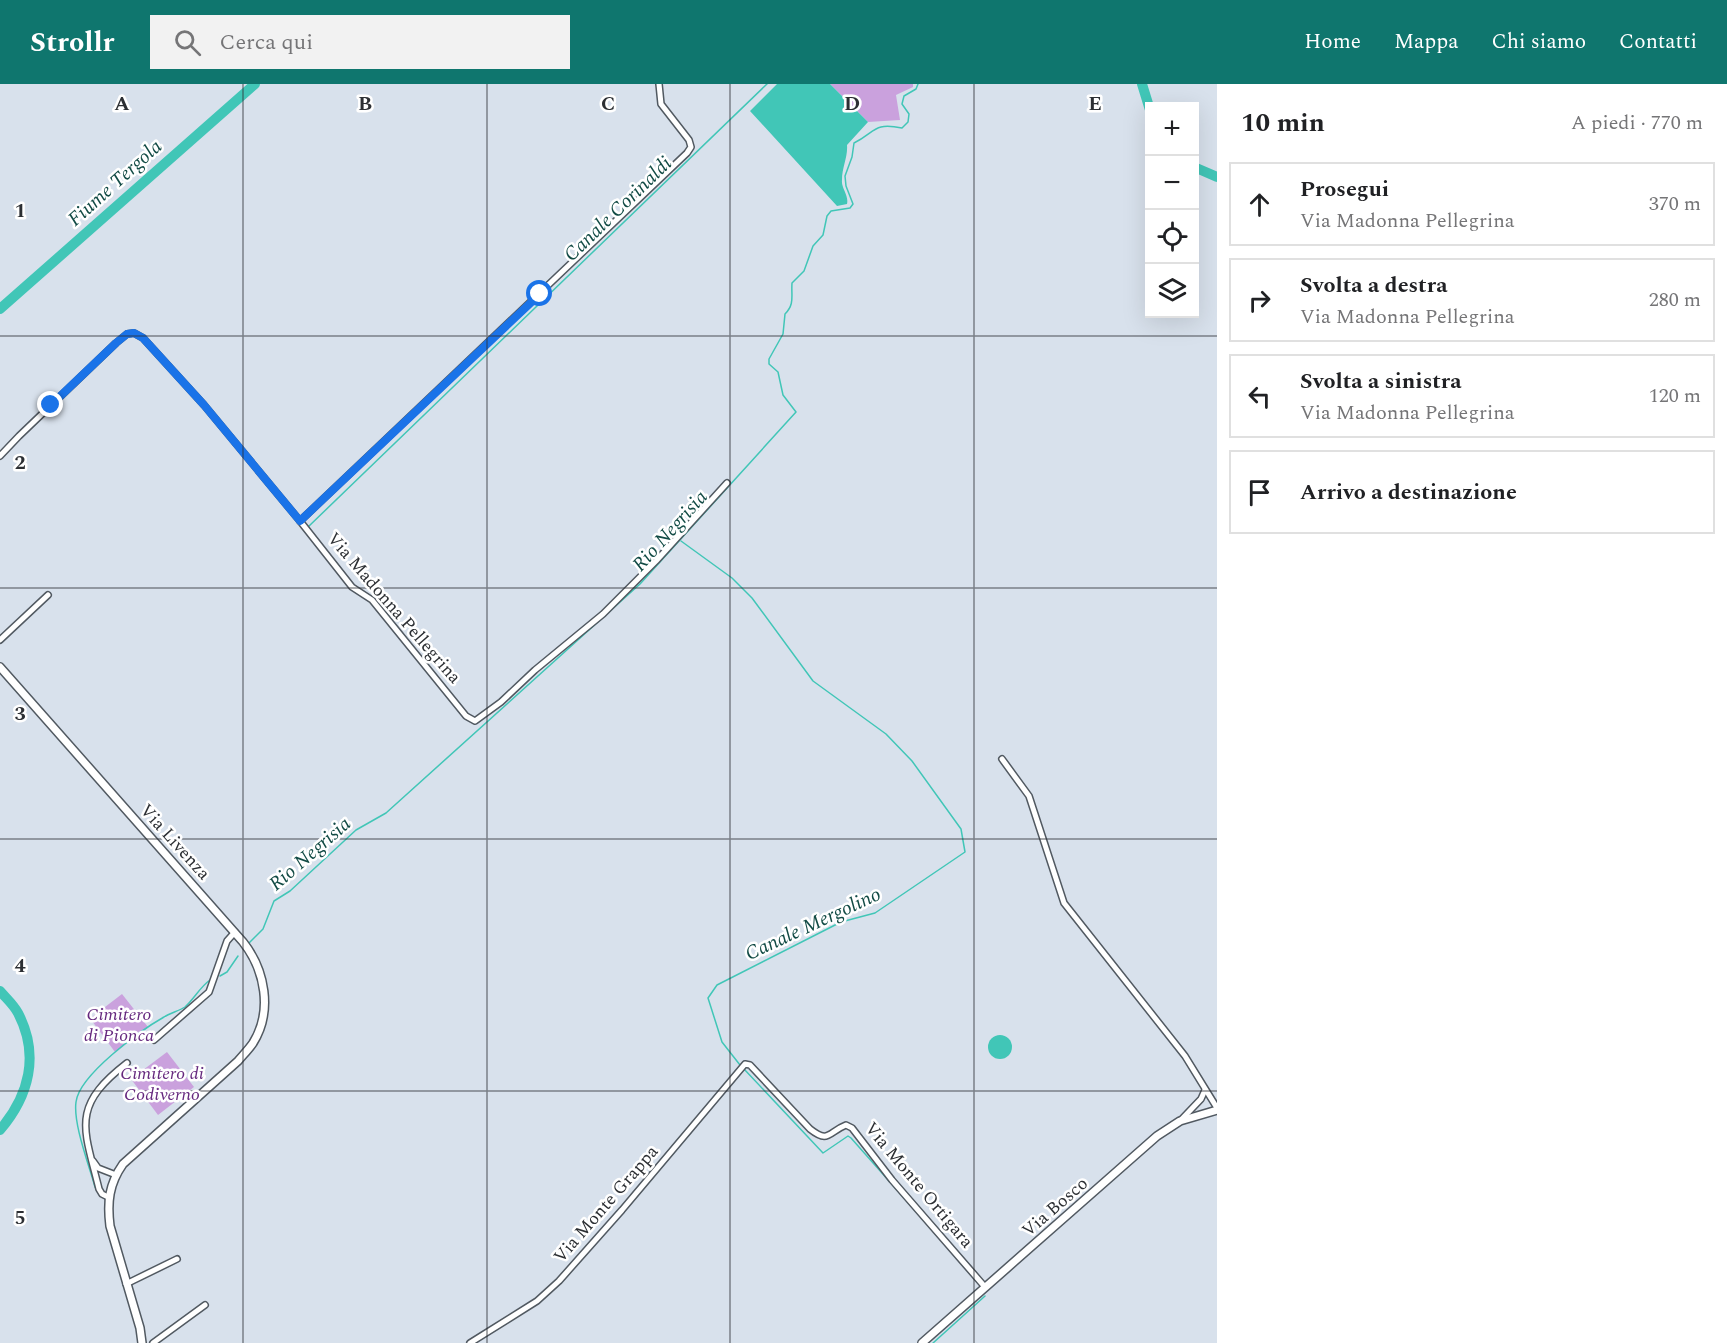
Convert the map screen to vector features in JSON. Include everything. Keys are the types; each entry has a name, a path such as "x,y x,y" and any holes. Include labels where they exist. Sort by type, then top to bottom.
{"street":[{"path":"300,521 687,153 691,147 689,140 661,104 659,84"},
{"name":"Via Madonna Pellegrina","path":"0,456 116,343 127,334 134,333 143,338 204,405 352,587 366,595 378,607 466,716 475,721 501,702 535,670 603,614 656,561 727,483"},
{"path":"0,640 48,595"},
{"name":"Via Livenza","path":"0,667 235,932 253,956 262,981 265,999 263,1016 253,1043 238,1061 123,1164 116,1175"},
{"path":"1002,759 1029,796 1064,903 1185,1056 1217,1109"},
{"path":"154,1040 209,992 227,941 235,932"},
{"path":"108,1197 102,1194 85,1134 87,1108 101,1085 127,1063"},
{"name":"Via Monte Ortigara","path":"745,1064 750,1065 820,1137 825,1138 846,1125 852,1128 892,1180 986,1287"},
{"name":"Via Monte Grappa","path":"470,1343 523,1311 560,1281 745,1064"},
{"path":"1180,1121 1201,1099 1205,1088"},
{"name":"Via Bosco","path":"922,1343 1157,1136 1180,1121 1217,1109"},
{"path":"92,1160 98,1168 116,1175 108,1197 110,1226 144,1342"},
{"path":"126,1284 177,1259"},
{"path":"153,1343 205,1305"}],"green space":[{"path":"830,84 913,84 913,87 896,95 900,120 868,122"},
{"name":"Cimitero di Pionca","path":"122,994 148,1027 115,1052 92,1021 92,1017"},
{"name":"Cimitero di Codiverno","path":"167,1052 194,1087 158,1115 131,1079"}],"shaded area":[{"path":"777,84 830,84 868,122 847,145 842,180 847,204 837,206 750,111"},
{"path":"1000,1035 1009,1038 1012,1047 1009,1056 1000,1059 991,1056 988,1047 991,1038"}],"waterway":[{"name":"Fiume Tergola","path":"0,309 255,84"},
{"name":"Canale Corinaldi","path":"308,527 767,84"},
{"name":"Rio Negrisia","path":"249,943 263,929 274,901 290,891 356,830 386,813 640,584 796,412 783,395 778,372 769,364 769,359 783,334 785,314 791,303 792,283 804,271 813,246 823,235 827,216 831,211 850,208 853,204 845,176 854,143 880,127 902,128 908,122 909,114 902,104 904,96 916,89 918,84"},
{"path":"1142,84 1148,102"},
{"path":"1199,169 1217,177"},
{"name":"Canale Mergolino","path":"681,541 732,578 752,598 813,681 886,734 912,761 961,829 965,852 875,913 841,922 717,985 708,998 722,1042 740,1065"},
{"name":"Rio Negrisia","path":"220,976 227,972 238,956"},
{"name":"Rio Negrisia","path":"95,1187 77,1121 76,1102 80,1091 112,1054 154,1023 185,1007 210,980"},
{"name":"Fiume Tergola","path":"0,991 18,1013 25,1029 30,1060 24,1089 10,1117 0,1130"},
{"name":"Canale Mergolino","path":"744,1069 823,1153 848,1136 851,1138 943,1242"},
{"name":"Canale Mergolino","path":"933,1343 985,1296"}],"route":[{"path":"51,405 116,343 127,334 134,333 143,338 204,405 300,521 540,294"}]}
